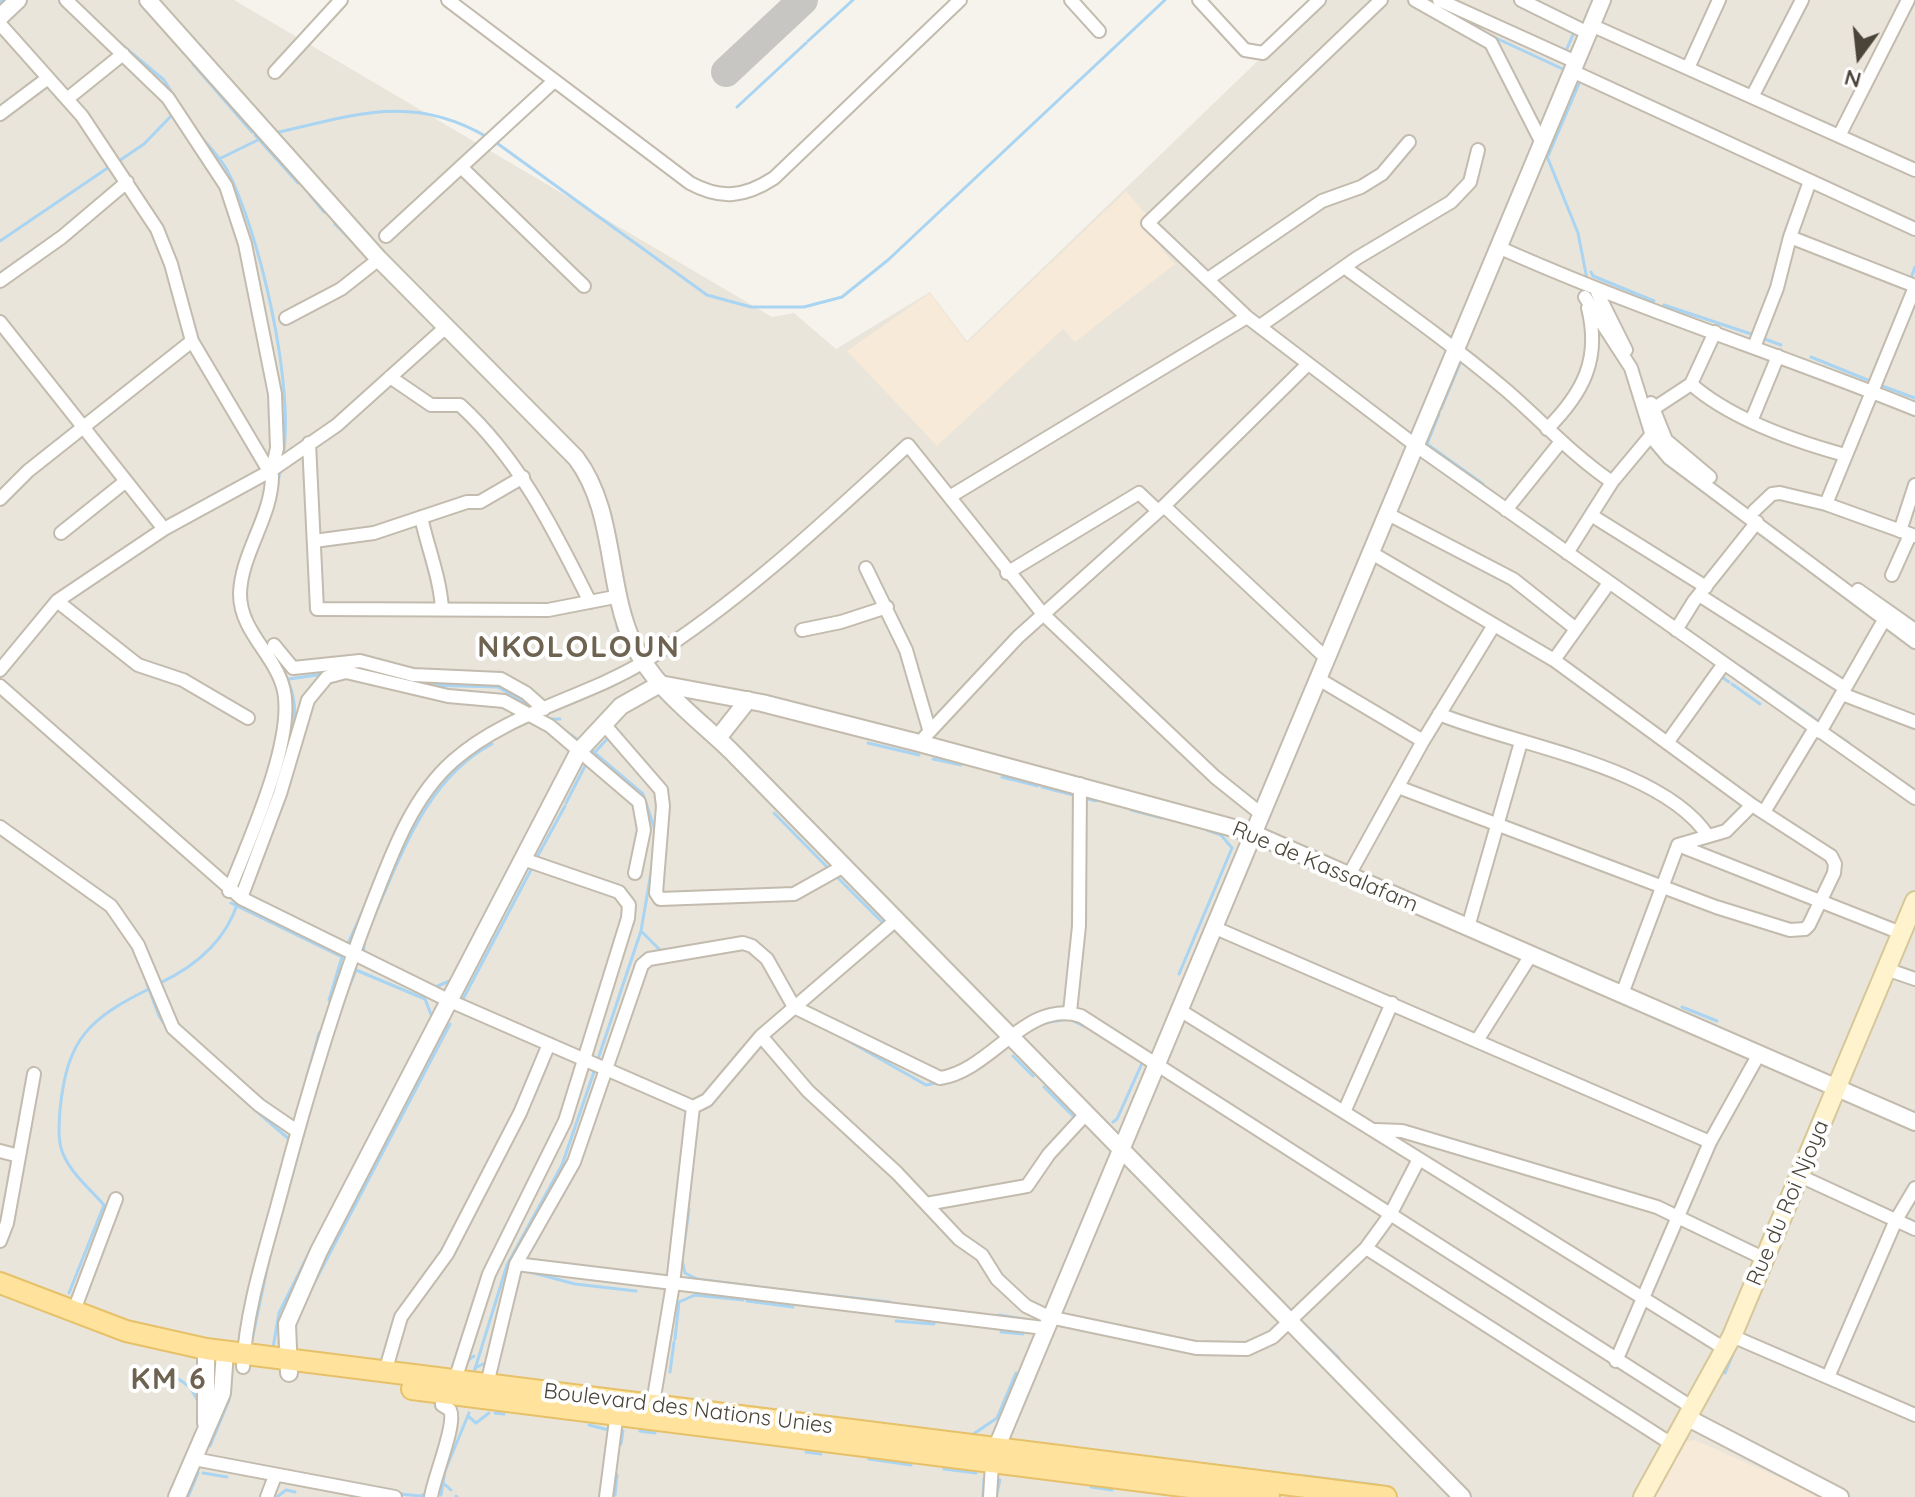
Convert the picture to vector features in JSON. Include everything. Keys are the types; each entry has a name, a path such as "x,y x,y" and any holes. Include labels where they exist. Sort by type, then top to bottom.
{"main road":[{"name":"Rue du Roi Njoya","path":"1643,1497 1670,1443 1729,1343 1915,901"},
{"name":"Boulevard des Nations Unies","path":"0,1283 73,1313 225,1358"},
{"name":"Boulevard des Nations Unies","path":"0,1299 99,1337 225,1358 994,1455 1377,1497"},
{"name":"Boulevard des Nations Unies","path":"288,1367 385,1372 448,1387 487,1384 617,1408"},
{"name":"Boulevard des Nations Unies","path":"994,1455 1271,1497"}],"street":[{"path":"0,17 18,0"},
{"path":"66,0 153,81 180,114 211,161 235,210 275,394 277,448 271,470 272,484 244,569 240,599 252,633 283,687 285,731 235,895"},
{"path":"148,0 379,259 583,467 602,517 632,641 660,684 718,738 1462,1497"},
{"path":"275,72 341,0"},
{"path":"448,0 690,183 718,195 755,191 774,178 960,0"},
{"path":"1071,0 1099,31"},
{"path":"1199,0 1245,50 1255,54 1263,53 1319,0"},
{"path":"1381,0 1148,221 1247,317 1415,445 1915,798"},
{"path":"1415,0 1491,43 1542,143"},
{"path":"1439,0 1915,229"},
{"path":"1521,0 1688,68 1915,170"},
{"path":"990,1497 994,1455 1047,1322 1602,0"},
{"path":"1688,68 1719,0"},
{"path":"1752,97 1802,0"},
{"path":"1839,136 1908,0"},
{"path":"0,24 67,99 120,171 157,229 171,264 192,341 271,470"},
{"path":"67,99 123,54"},
{"path":"0,114 48,78"},
{"path":"386,236 553,82"},
{"path":"1208,279 1322,201 1361,187 1382,174 1409,142"},
{"path":"1260,326 1344,267 1451,202 1470,182 1478,150"},
{"path":"461,167 584,286"},
{"path":"0,281 62,237 120,171"},
{"path":"1754,347 1777,288 1790,237 1810,181"},
{"path":"1790,237 1915,286 1826,504"},
{"path":"1498,247 1588,291 1715,332 1915,409"},
{"path":"286,318 341,289 379,259"},
{"path":"1344,267 1456,347 1547,429 1559,444 1612,482"},
{"path":"1588,291 1653,409 1666,440 1675,450 1915,642"},
{"path":"1547,429 1578,393 1590,369 1593,338 1588,291"},
{"path":"1588,291 1631,368 1655,443 1669,458 1915,630"},
{"path":"951,496 1247,317"},
{"path":"0,322 164,529"},
{"path":"0,670 57,601 164,529 271,470 337,425 446,327"},
{"path":"1653,409 1691,384 1715,332"},
{"path":"0,499 28,471 192,341"},
{"path":"1752,419 1778,356"},
{"path":"924,736 1043,614 1161,508 1308,364"},
{"path":"390,377 431,405 460,405 491,433 539,500 590,602"},
{"path":"1691,384 1708,399 1845,455"},
{"path":"1567,553 1612,482 1652,434"},
{"path":"309,443 317,609 548,610 620,596"},
{"path":"1506,510 1559,444"},
{"path":"177,1497 205,1429 225,1358 254,1297 297,1131 352,955 384,874 422,798 454,761 561,700 643,662 720,609 908,445 951,496 1007,573 1043,614 1215,777 1260,813"},
{"path":"314,541 374,533 467,502 480,502 523,477"},
{"path":"61,533 126,481"},
{"path":"1892,575 1908,534 1915,485"},
{"path":"1007,573 1139,493 1161,508 1326,658"},
{"path":"1676,630 1772,494 1780,493 1826,504 1908,534"},
{"path":"1386,513 1513,579 1576,629"},
{"path":"1591,515 1843,691 1915,722"},
{"path":"421,517 432,568 439,577 442,609"},
{"path":"1370,552 1554,660 1752,805 1831,856 1835,864 1834,873 1805,929 1790,930 1398,787"},
{"path":"866,568 906,650 924,736"},
{"path":"1554,660 1609,583"},
{"path":"57,601 138,665 193,685 248,718"},
{"path":"802,630 841,622 887,607"},
{"path":"1764,812 1843,691 1884,620"},
{"path":"1349,875 1423,741 1494,625"},
{"path":"274,645 293,668 360,661 413,675 501,679 526,693 639,802 644,830 635,873"},
{"path":"1667,743 1723,665"},
{"path":"235,895 280,794 308,700 327,677 346,672 448,696 504,701 542,710"},
{"path":"1317,678 1423,741"},
{"path":"288,1367 285,1340 292,1309 583,745 631,698 660,684"},
{"name":"Rue de Kassalafam","path":"660,684 924,736 1252,833 1915,1122"},
{"path":"0,686 235,895 450,1001 693,1107"},
{"path":"718,738 748,700"},
{"path":"1439,714 1521,742 1572,755 1625,776 1693,817 1708,836"},
{"path":"603,723 661,790 663,806 656,893 660,899 794,894 844,866"},
{"path":"1468,927 1521,742"},
{"path":"1070,1012 1079,926 1080,784"},
{"path":"1678,845 1726,831 1752,805"},
{"path":"0,827 111,906 138,945 165,1015 184,1039 259,1105 297,1131"},
{"path":"1678,845 1901,933"},
{"path":"1622,994 1678,845"},
{"path":"431,1497 453,1420 450,1410 442,1405 448,1387 489,1274 551,1154 585,1059 625,930 629,905 619,892 523,859"},
{"path":"693,1107 707,1100 761,1036 896,920"},
{"path":"1213,927 1478,1039 1710,1142"},
{"path":"487,1384 516,1264 574,1162 641,969 649,959 731,944 752,946 767,959 794,1007 940,1078 962,1072 1010,1036 1054,1012 1070,1012 1616,1361 1690,1413 1840,1497"},
{"path":"1478,1039 1531,955"},
{"path":"1886,969 1915,979"},
{"path":"1344,1112 1392,1003"},
{"path":"1178,1009 1644,1299 1729,1343 1828,1377 1915,1415"},
{"path":"761,1036 816,1099 966,1246 982,1255 1012,1295 1047,1322"},
{"path":"385,1372 401,1317 447,1254 520,1113 549,1044"},
{"path":"1616,1361 1710,1142 1759,1054"},
{"path":"0,1241 34,1074"},
{"path":"652,1412 673,1284 693,1107"},
{"path":"926,1204 1027,1186 1049,1154 1085,1115"},
{"path":"1372,1129 1402,1131 1679,1214 1765,1259"},
{"path":"0,1151 19,1156"},
{"path":"516,1264 673,1284 1047,1322 1212,1350 1256,1346 1292,1322 1366,1248 1390,1215 1419,1159"},
{"path":"1800,1176 1915,1229"},
{"path":"1828,1377 1896,1220 1915,1188"},
{"path":"73,1313 116,1199"},
{"path":"1366,1248 1670,1443"},
{"path":"606,1497 617,1408"},
{"path":"194,1459 355,1494 395,1497"},
{"path":"267,1497 275,1476"}],"shaded area":[{"path":"0,0 234,0 772,317 794,313 836,349 930,292 967,341 1321,0 1915,0 1915,1497 0,1497"},
{"path":"1126,191 1149,218 1162,250 1175,264 1075,342 1063,329 937,446 847,351 930,293 967,343"},
{"path":"1695,1440 1823,1497 1652,1497 1682,1442"}],"waterway":[{"path":"808,41 853,0"},
{"path":"494,141 707,295 751,307 804,307 842,297 888,260 1165,0"},
{"path":"1565,53 1575,30"},
{"path":"1483,32 1567,71"},
{"path":"116,40 164,80 186,115"},
{"path":"737,107 806,43"},
{"path":"193,64 252,132"},
{"path":"1548,156 1581,79"},
{"path":"275,133 357,115 408,112 460,123 487,137"},
{"path":"119,161 144,144 173,114"},
{"path":"197,131 227,170 262,270 272,311 284,391 283,456"},
{"path":"255,135 298,183"},
{"path":"219,159 264,137"},
{"path":"1546,154 1578,233 1587,279"},
{"path":"0,241 112,165"},
{"path":"310,195 324,212"},
{"path":"335,224 357,246"},
{"path":"1911,278 1915,267"},
{"path":"1591,272 1593,276 1654,301"},
{"path":"1664,305 1754,335"},
{"path":"1762,338 1781,345"},
{"path":"1811,357 1870,381"},
{"path":"1441,409 1461,361"},
{"path":"1877,384 1915,398"},
{"path":"1439,414 1427,444 1483,484"},
{"path":"277,487 281,467"},
{"path":"251,563 266,525"},
{"path":"1541,526 1552,533"},
{"path":"253,622 266,643"},
{"path":"617,627 628,657"},
{"path":"272,653 294,700 292,731"},
{"path":"1741,667 1821,723"},
{"path":"289,679 324,674"},
{"path":"1719,675 1729,682"},
{"path":"1732,684 1760,704"},
{"path":"426,685 498,687 532,707"},
{"path":"549,719 560,719"},
{"path":"561,728 581,742"},
{"path":"1840,737 1849,743"},
{"path":"595,752 608,738"},
{"path":"868,743 919,755"},
{"path":"364,952 368,928 422,814 452,774 492,744"},
{"path":"590,749 643,794 655,830"},
{"path":"933,759 961,765"},
{"path":"566,803 586,764"},
{"path":"1002,777 1038,786"},
{"path":"1042,787 1077,796"},
{"path":"1084,798 1096,801"},
{"path":"536,859 565,806"},
{"path":"1131,810 1162,818"},
{"path":"774,813 829,869"},
{"path":"1179,974 1232,848 1221,835 1207,830"},
{"path":"597,1062 641,931 653,861"},
{"path":"1235,897 1250,864"},
{"path":"462,1001 533,866"},
{"path":"835,875 886,926"},
{"path":"347,946 370,894"},
{"path":"160,983 186,969 218,940 238,902"},
{"path":"231,903 342,957 329,1000"},
{"path":"641,931 663,953"},
{"path":"345,997 356,970 425,999 432,1017"},
{"path":"433,988 452,980"},
{"path":"147,984 159,1016 171,1034"},
{"path":"69,1293 104,1205 73,1171 61,1147 60,1110 68,1065 85,1033 97,1021 112,1009 153,987"},
{"path":"1682,1007 1717,1021"},
{"path":"1050,1022 1069,1019 1092,1030"},
{"path":"310,1291 450,1024"},
{"path":"299,1106 319,1033"},
{"path":"838,1035 926,1085 952,1080"},
{"path":"1013,1056 1033,1076"},
{"path":"1113,1122 1143,1061"},
{"path":"474,1372 507,1265 562,1165 595,1069"},
{"path":"213,1071 234,1090"},
{"path":"1044,1087 1075,1118"},
{"path":"279,1223 312,1103"},
{"path":"254,1109 290,1140"},
{"path":"1185,1203 1216,1235"},
{"path":"689,1209 682,1260 685,1273 697,1279 775,1289"},
{"path":"273,1348 279,1313 312,1247"},
{"path":"252,1340 271,1250"},
{"path":"1237,1258 1291,1311"},
{"path":"526,1271 575,1284 636,1291"},
{"path":"783,1290 890,1302"},
{"path":"675,1339 679,1302 695,1295 743,1300"},
{"path":"747,1301 793,1307"},
{"path":"999,1315 1024,1319"},
{"path":"1299,1319 1339,1358"},
{"path":"896,1321 934,1324"},
{"path":"1001,1332 1023,1334"},
{"path":"670,1372 674,1342"},
{"path":"1725,1373 1736,1347"},
{"path":"467,1361 474,1356"},
{"path":"475,1368 483,1364 487,1367"},
{"path":"142,1370 155,1373"},
{"path":"972,1435 997,1418 1016,1373"},
{"path":"177,1378 190,1387 198,1401"},
{"path":"210,1446 229,1400"},
{"path":"441,1495 445,1471 469,1413"},
{"path":"468,1416 476,1423 489,1413"},
{"path":"495,1413 504,1414"},
{"path":"589,1425 609,1430"},
{"path":"621,1444 623,1431"},
{"path":"640,1431 655,1433"},
{"path":"806,1452 821,1454"},
{"path":"869,1459 911,1465"},
{"path":"1205,1464 1277,1473"},
{"path":"944,1469 976,1473"},
{"path":"188,1497 198,1473"},
{"path":"203,1473 227,1477"},
{"path":"615,1495 617,1475"},
{"path":"1305,1476 1377,1485"},
{"path":"983,1496 984,1479"},
{"path":"996,1497 1000,1480"},
{"path":"439,1484 442,1482 451,1490"},
{"path":"1091,1487 1112,1490"},
{"path":"277,1497 286,1490 295,1492"},
{"path":"399,1494 421,1496 426,1493"}],"taxiway":[{"path":"726,72 803,0"}],"district":[{"name":"NKOLOLOUN","path":"579,648"},
{"name":"KM 6","path":"169,1380"}]}
